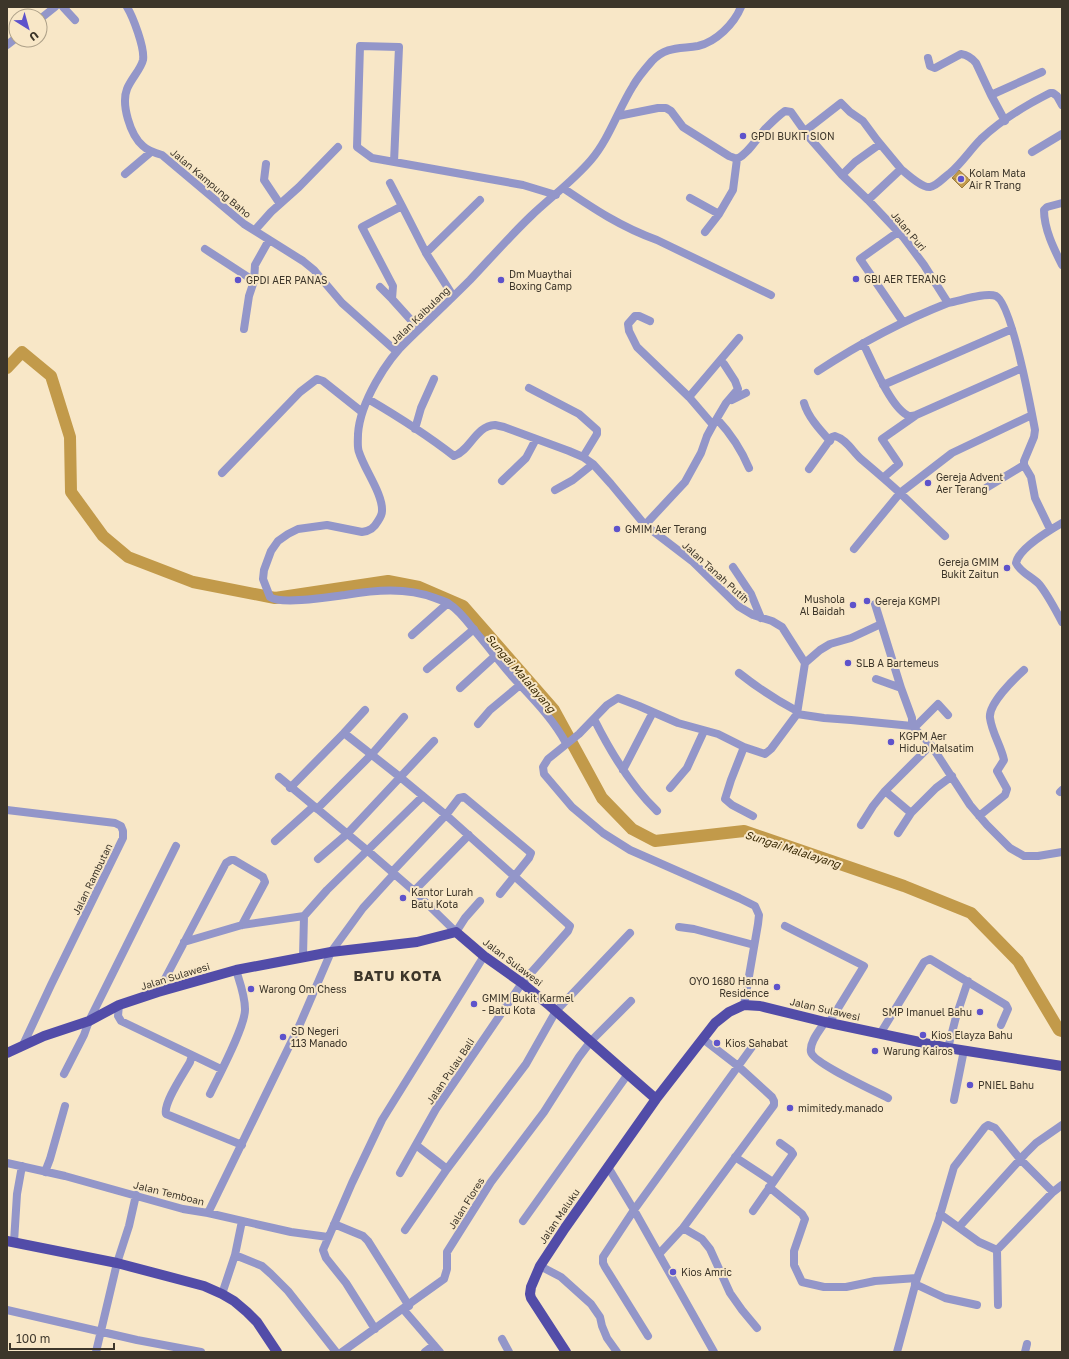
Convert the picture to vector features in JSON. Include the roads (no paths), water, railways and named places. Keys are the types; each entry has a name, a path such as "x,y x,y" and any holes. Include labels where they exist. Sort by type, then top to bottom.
{"main road":[{"name":"Jalan Sulawesi","path":"7,1053 23,1045 89,1021 119,1005 158,992 236,970 303,956 417,942 456,932 484,956 522,983 556,1011 656,1099"},
{"name":"Jalan Sulawesi","path":"744,1005 760,1006 948,1048 1062,1066"},
{"path":"656,1099 713,1026 723,1016 744,1005"},
{"name":"Jalan Maluku","path":"566,1352 530,1296 531,1287 540,1266 565,1228 656,1099"},
{"path":"10,1241 117,1263 204,1286 234,1301 257,1322 277,1352"}],"street":[{"path":"63,7 75,20"},
{"name":"Jalan Kampung Baho","path":"127,7 138,35 143,59 140,68 132,78 126,90 125,103 132,129 142,146 151,152 162,156 244,224 303,261 314,270 342,303 396,351"},
{"name":"Jalan Kaibulang","path":"448,604 430,596 402,590 388,590 297,600 274,599 270,597 263,579 264,570 271,551 278,541 288,534 304,528 327,525 362,532 375,526 382,511 378,492 358,450 358,434 362,412 372,390 396,351 453,296 531,216 556,195 591,160 618,116 633,86 641,74 659,54 670,50 699,46 711,40 722,33 742,7"},
{"path":"394,162 399,47 360,46 357,147 372,158 394,162 523,185 556,195"},
{"path":"928,58 930,66 935,68 961,54 968,55 976,63 990,95 1005,120"},
{"path":"990,95 1042,72"},
{"path":"805,131 841,103 850,112 863,121 901,169 926,187 930,187 957,167 981,139 1005,120 1050,93 1057,96 1062,105"},
{"path":"618,116 658,108 666,108 671,111 683,127 729,156 737,159 732,190 719,214 705,232"},
{"name":"Jalan Puri","path":"737,159 746,152 766,128 785,111 791,112 842,175 898,232 924,265 948,304"},
{"path":"1032,152 1062,134"},
{"path":"842,175 855,162 880,144"},
{"path":"255,230 271,212 299,187 338,147"},
{"path":"125,174 151,152"},
{"path":"266,164 264,180 280,204"},
{"path":"868,200 901,169"},
{"path":"390,183 426,253 453,296"},
{"path":"563,188 619,224 637,233 657,240 771,295"},
{"path":"690,198 719,214"},
{"path":"426,253 480,200"},
{"path":"1062,203 1047,207 1044,210 1053,248 1062,265"},
{"path":"392,299 393,286 362,227 402,206"},
{"path":"898,232 860,259 903,322"},
{"path":"244,329 254,281 254,269 256,262 269,240"},
{"path":"205,249 254,281"},
{"path":"380,287 419,329"},
{"path":"818,371 842,355 903,322 948,304 979,296 991,295 997,297 1004,305 1012,329 1035,430 1024,465 1031,477 1036,498 1050,529"},
{"path":"650,321 639,316 634,316 628,324 629,331 637,347 715,422 726,428 743,453 749,468"},
{"path":"884,385 1012,329"},
{"path":"689,397 739,338"},
{"path":"863,343 889,396 906,415 916,415"},
{"path":"645,525 685,482 701,453 707,436 726,404 738,389 735,381 724,364"},
{"path":"884,477 899,464 882,439 916,415 1022,368"},
{"path":"222,473 296,396 314,380 317,379 323,381 362,412"},
{"path":"368,399 415,429 421,408 434,379"},
{"path":"530,388 579,414 597,430 597,434 583,457"},
{"path":"726,404 746,393"},
{"path":"804,403 814,421 830,441"},
{"path":"854,549 900,493 952,453 1032,415"},
{"name":"Jalan Tanah Putih","path":"415,429 436,442 454,456 460,453 478,432 489,426 495,425 583,457 593,464 612,484 645,525 692,561 738,606 753,615 772,621 782,627 805,663"},
{"path":"809,469 830,441 835,436 838,437 860,458 884,477 945,536"},
{"path":"502,481 526,458 536,439"},
{"path":"555,490 573,480 593,464"},
{"path":"986,488 1024,465"},
{"path":"1062,523 1050,529 1027,547 1016,563 1020,569 1038,583 1044,590 1062,622"},
{"path":"733,567 751,594 761,618"},
{"path":"412,635 448,604 457,610 568,742"},
{"path":"875,604 901,688 912,718 913,727"},
{"path":"744,1005 759,915 755,906 630,850 603,833 572,808 544,774 544,764 579,734 607,705 618,698 678,723 718,734 744,747 765,754 768,753 797,712 805,663 820,650 830,644 851,638 881,624"},
{"path":"427,669 474,629"},
{"path":"460,688 495,656"},
{"path":"979,816 1005,795 1007,789 997,771 1004,760 990,718 991,710 1014,680 1024,670"},
{"path":"740,673 756,687 797,712 824,718 913,727 931,745 970,805 1010,848 1024,856 1038,856 1062,852"},
{"path":"876,679 901,688"},
{"path":"478,724 490,710 520,684"},
{"path":"913,727 938,704 948,715"},
{"path":"290,788 365,710"},
{"path":"623,770 653,712"},
{"path":"275,841 316,808 372,754 404,718"},
{"path":"594,719 608,747 623,770 657,811"},
{"path":"670,788 687,768 704,731"},
{"path":"344,733 446,815 515,876"},
{"path":"318,859 347,834 434,740"},
{"path":"861,825 885,791 931,745"},
{"path":"744,747 725,799 732,805 753,816"},
{"path":"898,833 911,813 936,788 952,776"},
{"path":"279,778 414,891 456,932 465,918 480,901"},
{"path":"885,791 911,813"},
{"path":"184,942 242,926 304,916 327,890 423,796"},
{"path":"208,1213 300,1024 331,952 363,908 446,815 459,798 464,796 529,851 531,855 500,894"},
{"name":"Jalan Rambutan","path":"7,810 115,823 121,826 123,830 123,838 51,984 23,1045"},
{"path":"414,891 469,835"},
{"path":"64,1074 176,846"},
{"path":"158,992 226,863 231,860 234,860 263,877 265,882 242,926"},
{"name":"Jalan Pulau Bali","path":"400,1174 436,1108 522,983 568,931 570,926 515,876"},
{"path":"303,956 304,916"},
{"path":"679,926 754,945"},
{"path":"785,926 864,966 827,1022 814,1038 811,1047 811,1054 824,1065 888,1098"},
{"path":"405,1230 447,1169 526,1064 556,1011 630,933"},
{"path":"375,1329 346,1283 324,1254 323,1250 382,1120 484,956"},
{"path":"880,1034 924,962 930,959 1006,1005 1008,1009 1001,1025"},
{"path":"210,1094 240,1029 245,1010 236,970"},
{"path":"948,1048 956,1017 968,981"},
{"name":"Jalan Flores","path":"342,1352 444,1279 447,1252 491,1182 544,1112 591,1041 630,1001"},
{"path":"119,1005 118,1016 121,1021 221,1069"},
{"path":"659,1254 683,1228 774,1105 772,1097 738,1066 703,1039"},
{"path":"648,1336 603,1263 603,1257 634,1210 752,1047"},
{"path":"954,1100 964,1050"},
{"path":"192,1055 190,1062 168,1101 165,1110 166,1114 242,1145"},
{"path":"523,1221 628,1074"},
{"path":"45,1172 65,1106"},
{"path":"897,1352 916,1281 940,1214 954,1167 964,1152 988,1125 996,1128 1020,1159 1053,1192"},
{"path":"959,1227 1036,1143 1062,1126"},
{"path":"753,1211 793,1154 792,1150 780,1144"},
{"path":"416,1145 447,1169"},
{"path":"735,1157 771,1184 802,1214 805,1219 794,1251 794,1265 802,1282 824,1287 846,1286 875,1281 916,1281 945,1298 977,1305"},
{"name":"Jalan Temboan","path":"7,1163 136,1195 183,1209 298,1233 328,1237"},
{"path":"10,1241 22,1166"},
{"path":"608,1167 714,1352"},
{"path":"998,1305 997,1250 1053,1192 1062,1185"},
{"path":"96,1352 102,1332 117,1263 129,1226 136,1195"},
{"path":"940,1214 979,1242 997,1250"},
{"path":"222,1294 235,1255 242,1221"},
{"path":"334,1224 363,1236 368,1240 406,1307 440,1352"},
{"path":"683,1228 702,1239 710,1249 730,1293 757,1328"},
{"path":"235,1255 262,1266 271,1274 288,1291 336,1352"},
{"path":"540,1266 561,1277 591,1304 600,1317 607,1338 618,1352"},
{"path":"7,1310 178,1350 201,1352"},
{"path":"502,1340 510,1352"},
{"path":"425,1352 434,1345"}],"water":[{"name":"Kolam Mata Air R Trang","path":"959,170 970,180 962,188 952,178"}],"waterway":[{"name":"Sungai Malalayang","path":"7,368 22,352 51,376 70,437 71,492 103,536 128,557 193,582 275,598 388,581 419,587 463,606 554,710 602,798 632,829 655,841 744,831 904,886 971,913 1018,961 1059,1030 1062,1031"}],"place":[{"name":"GPDI BUKIT SION","path":"743,136"},
{"name":"Kolam Mata Air R Trang","path":"961,179"},
{"name":"GBI AER TERANG","path":"856,279"},
{"name":"GPDI AER PANAS","path":"238,280"},
{"name":"Dm Muaythai Boxing Camp","path":"501,280"},
{"name":"Gereja Advent Aer Terang","path":"928,483"},
{"name":"GMIM Aer Terang","path":"617,529"},
{"name":"Gereja GMIM Bukit Zaitun","path":"1007,568"},
{"name":"Gereja KGMPI","path":"867,601"},
{"name":"Mushola Al Baidah","path":"853,605"},
{"name":"SLB A Bartemeus","path":"848,663"},
{"name":"KGPM Aer Hidup Malsatim","path":"891,742"},
{"name":"Kantor Lurah Batu Kota","path":"403,898"},
{"name":"OYO 1680 Hanna Residence","path":"777,987"},
{"name":"Warong Om Chess","path":"251,989"},
{"name":"GMIM Bukit Karmel - Batu Kota","path":"474,1004"},
{"name":"SMP Imanuel Bahu","path":"980,1012"},
{"name":"Kios Elayza Bahu","path":"923,1035"},
{"name":"SD Negeri 113 Manado","path":"283,1037"},
{"name":"Kios Sahabat","path":"717,1043"},
{"name":"Warung Kairos","path":"875,1051"},
{"name":"PNIEL Bahu","path":"970,1085"},
{"name":"mimitedy.manado","path":"790,1108"},
{"name":"Kios Amric","path":"673,1272"}],"district":[{"name":"BATU KOTA","path":"398,975"}]}
